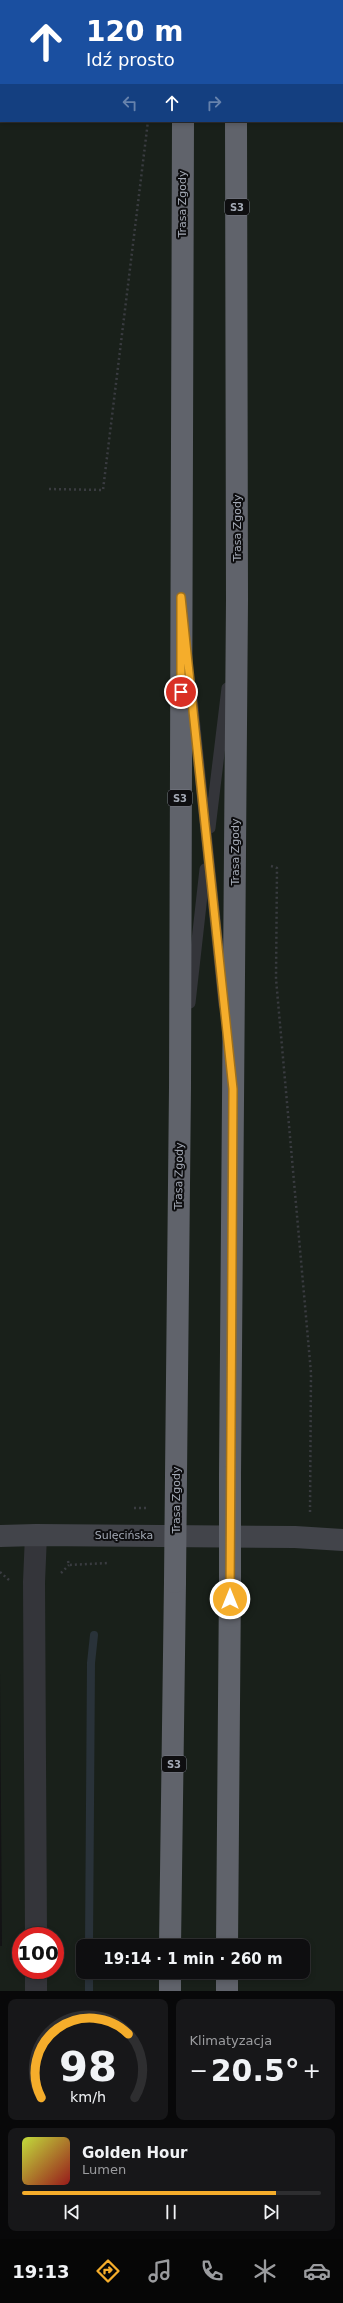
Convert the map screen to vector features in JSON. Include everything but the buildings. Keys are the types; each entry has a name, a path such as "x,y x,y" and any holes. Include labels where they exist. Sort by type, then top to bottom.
{"highway":[{"name":"Trasa Zgody","path":"170,1939 180,1087 182,122"},
{"name":"Trasa Zgody","path":"227,1939 237,600 236,122"},
{"path":"170,1979 170,1991"},
{"path":"227,1979 227,1991"}],"street":[{"path":"36,1535 34,1582 36,1927"},
{"name":"Sulęcińska","path":"0,1536 295,1537 343,1540"},
{"path":"36,1979 36,1991"}],"lane":[{"path":"181,597 233,1089"},
{"path":"180,1087 237,600"}],"path":[{"path":"49,489 103,490 148,122"},
{"path":"271,866 277,868 276,979 311,1373 310,1513"}],"shaded area":[{"path":"0,122 343,122 343,1991 0,1991 0,1946 2,1946 0,1670"}],"waterway":[{"path":"89,1939 91,1663 94,1635"},
{"path":"89,1979 89,1991"}],"route":[{"path":"181,692 181,597 233,1089 230,1599"}]}
